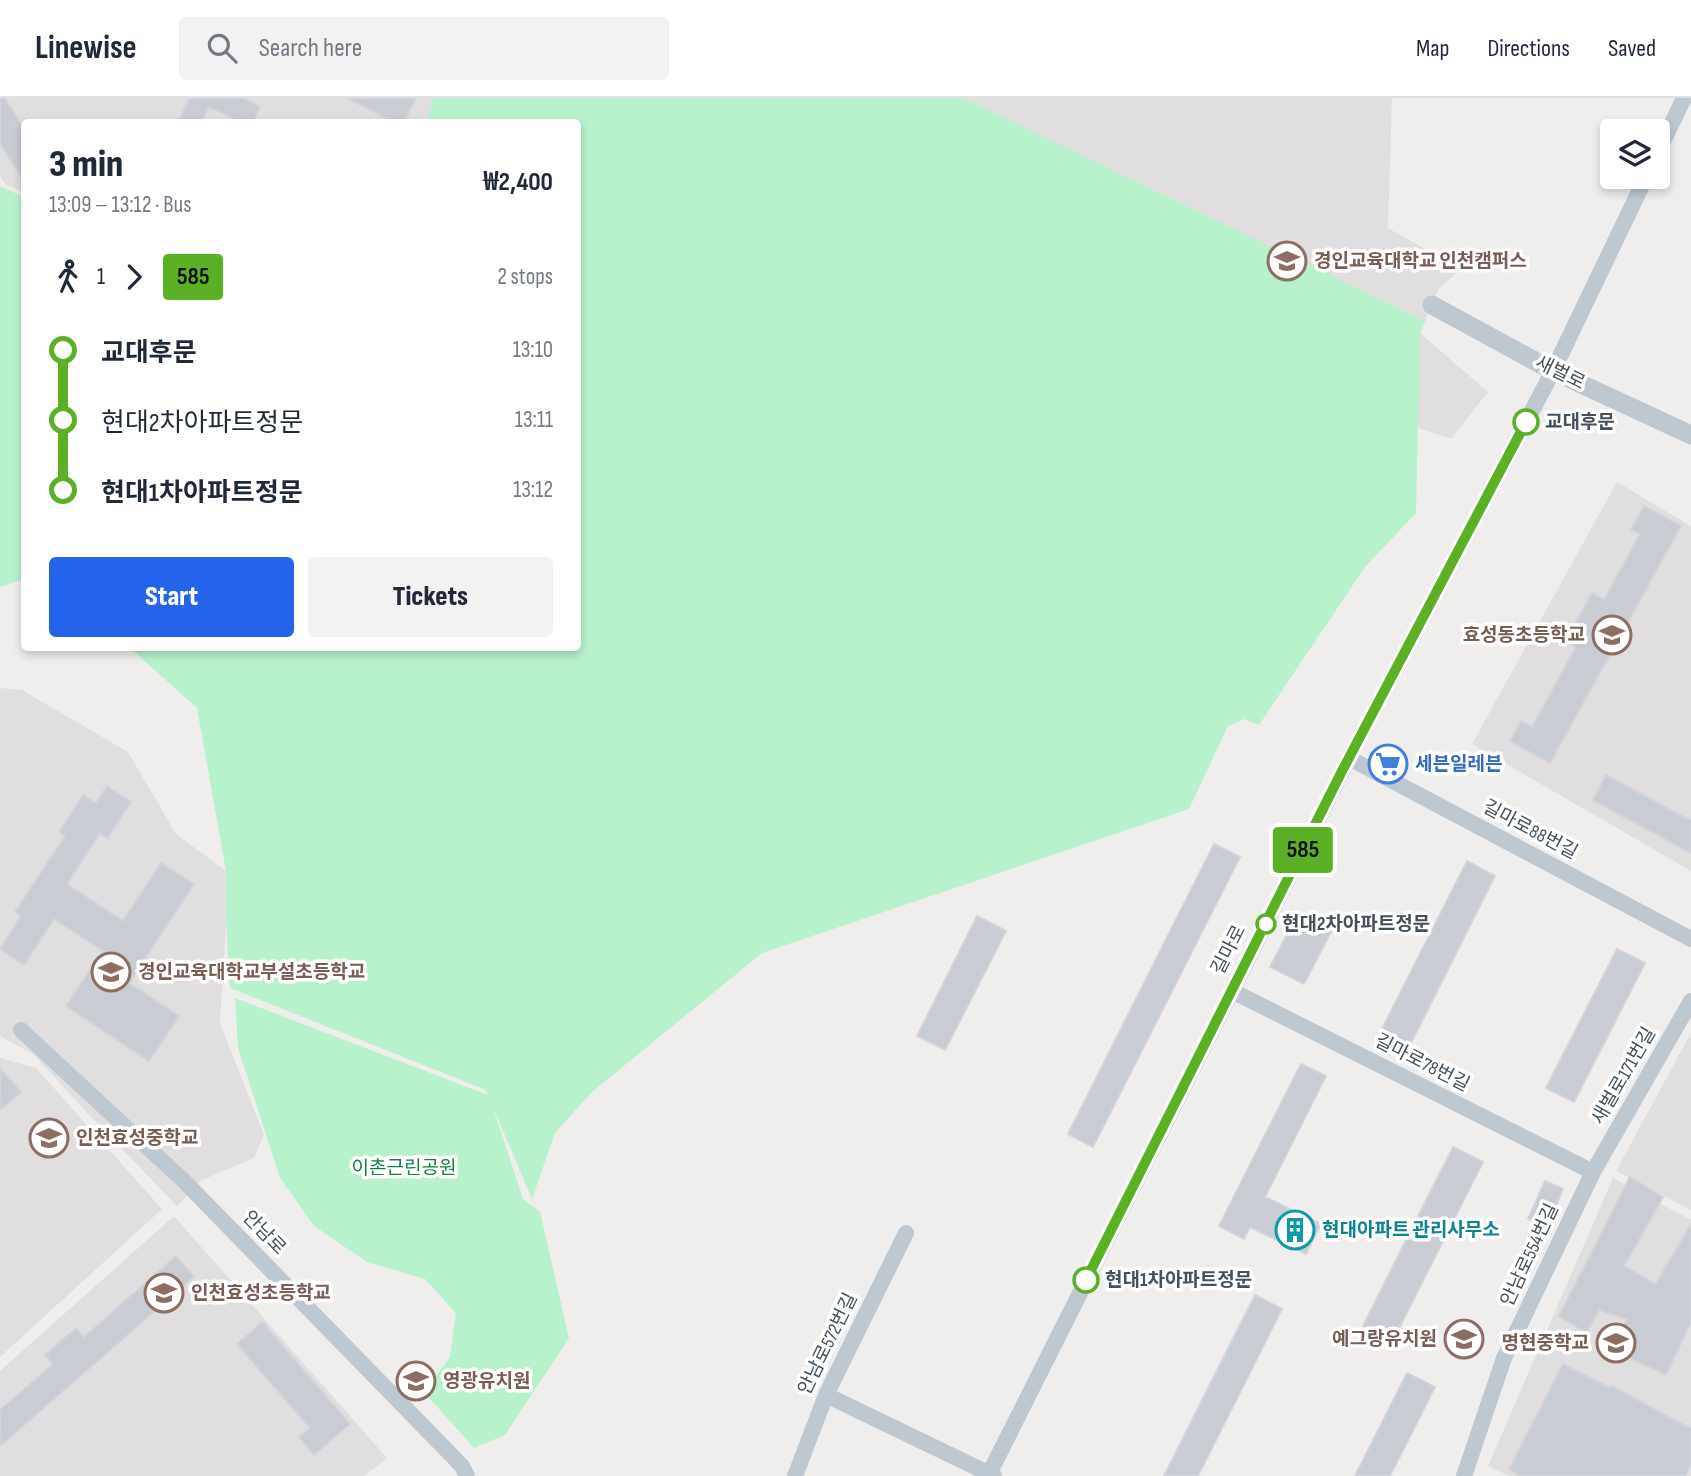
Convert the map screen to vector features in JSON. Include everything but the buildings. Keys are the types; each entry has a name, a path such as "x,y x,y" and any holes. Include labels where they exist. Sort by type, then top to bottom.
{"street":[{"path":"1670,127 1684,98"},
{"name":"길마로","path":"990,1475 1349,758 1553,371 1640,189"},
{"name":"새벌로","path":"1432,305 1553,371 1691,435"},
{"name":"길마로88번길","path":"1349,758 1691,939"},
{"name":"길마로78번길","path":"1232,991 1593,1172"},
{"name":"새벌로171번길","path":"1593,1172 1691,1002"},
{"name":"안남로","path":"21,1030 186,1182 462,1466 467,1476"},
{"name":"안남로554번길","path":"1464,1476 1504,1358 1593,1172"},
{"name":"안남로572번길","path":"795,1476 826,1395 906,1233"},
{"path":"826,1395 990,1475"}],"shaded area":[{"name":"경인교육대학교 인천캠퍼스","path":"0,98 1392,98 1388,228 1460,269 1438,290 1420,333 1488,392 1451,439 1269,377 581,123 581,119 21,119 21,191 6,185 0,176"},
{"name":"효성동초등학교","path":"1617,482 1691,526 1691,871 1472,744"},
{"name":"경인교육대학교부설초등학교","path":"0,688 22,690 128,752 176,834 226,871 220,1023 264,1135 254,1158 202,1180 177,1206 33,1054 0,1036"},
{"path":"1691,1033 1691,1210 1616,1171"},
{"name":"인천효성중학교","path":"0,1058 36,1068 162,1209 0,1357"},
{"name":"명현중학교","path":"1613,1178 1691,1220 1691,1476 1509,1476 1488,1466"},
{"name":"인천효성초등학교","path":"174,1216 387,1458 364,1476 0,1476 0,1371"}],"green space":[{"name":"이촌근린공원","path":"433,98 963,98 1425,321 1420,333 1416,513 1365,567 1259,725 1244,719 1228,726 1189,809 762,953 592,1092 555,1133 532,1199 493,1107 523,1199 540,1212 569,1338 505,1435 474,1448 424,1392 450,1357 456,1313 425,1279 367,1262 314,1226 280,1178 238,1048 235,998 488,1095 486,1090 230,988 226,871 197,708 133,651 581,651 581,119 428,119"},
{"path":"0,186 21,196 21,580 0,587"}],"bus line":[{"name":"585","path":"1086,1280 1342,771 1526,422"}],"place":[{"name":"경인교육대학교 인천캠퍼스","path":"1287,261"},
{"name":"교대후문","path":"1526,422"},
{"name":"효성동초등학교","path":"1612,635"},
{"name":"세븐일레븐","path":"1388,764"},
{"name":"현대2차아파트정문","path":"1266,924"},
{"name":"경인교육대학교부설초등학교","path":"111,972"},
{"name":"인천효성중학교","path":"49,1138"},
{"name":"현대아파트 관리사무소","path":"1295,1230"},
{"name":"현대1차아파트정문","path":"1086,1280"},
{"name":"인천효성초등학교","path":"164,1293"},
{"name":"예그랑유치원","path":"1464,1339"},
{"name":"명현중학교","path":"1616,1343"},
{"name":"영광유치원","path":"416,1381"}]}
